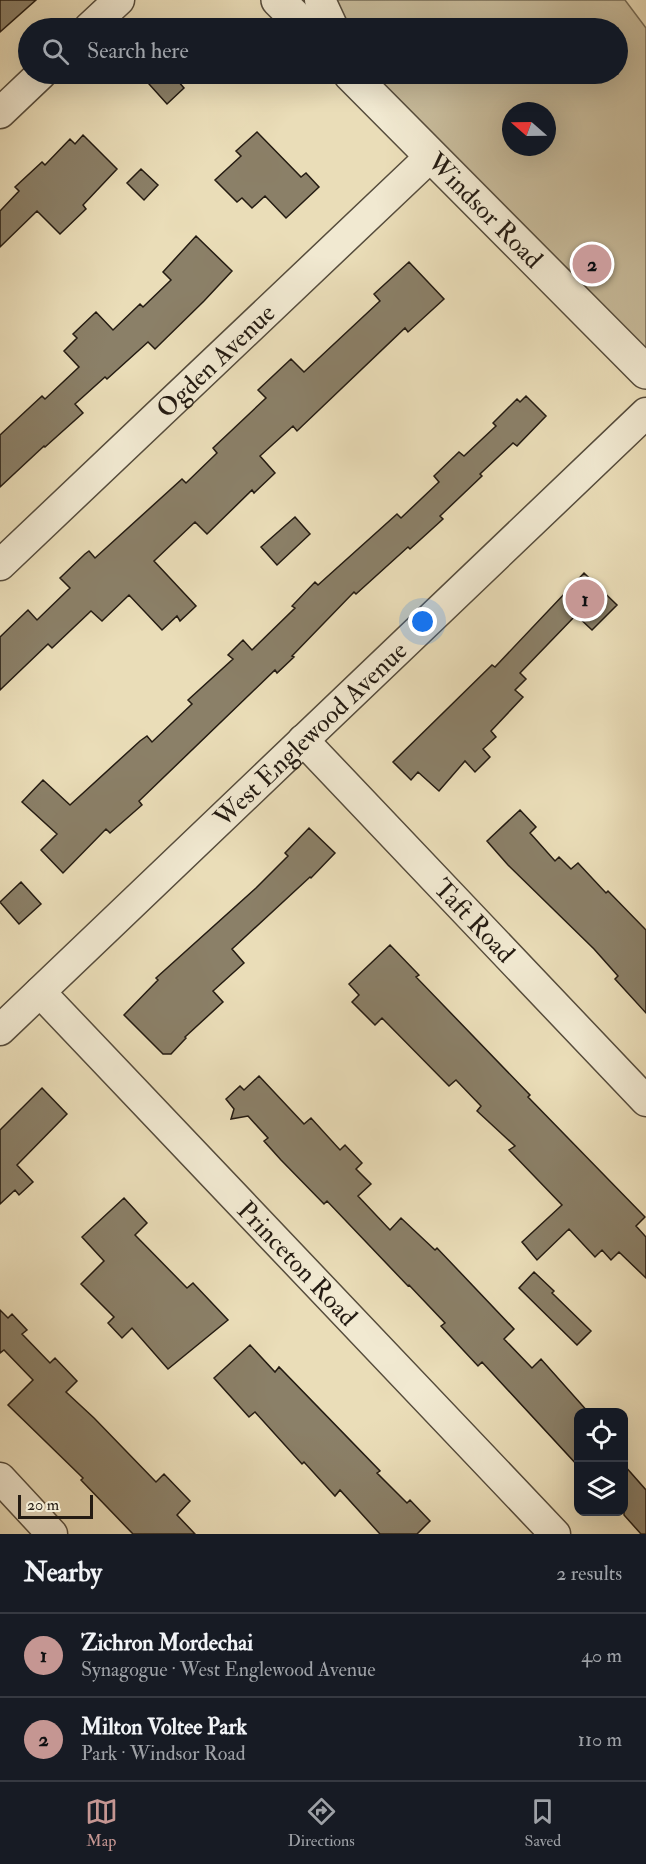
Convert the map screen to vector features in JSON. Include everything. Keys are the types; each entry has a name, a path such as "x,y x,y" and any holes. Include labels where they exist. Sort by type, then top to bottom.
{"street":[{"path":"100,18 119,0"},
{"path":"278,0 296,18"},
{"path":"320,0 328,18"},
{"path":"0,113 30,84"},
{"name":"Windsor Road","path":"362,84 646,372"},
{"name":"Ogden Avenue","path":"0,565 431,156"},
{"name":"West Englewood Avenue","path":"0,1030 646,412"},
{"name":"Taft Road","path":"303,740 646,1101"},
{"name":"Princeton Road","path":"40,992 555,1534"},
{"path":"0,1478 52,1534"}],"shaded area":[{"path":"278,0 625,0 646,28 646,372 360,84 628,84 628,18 296,18"}],"building":[{"path":"0,0 36,0 0,32"},
{"path":"149,84 181,84 184,88 167,104"},
{"path":"257,132 301,177 306,173 319,187 286,218 265,196 252,208 242,198 237,202 215,180 241,156 236,151"},
{"path":"83,135 117,169 83,205 86,209 60,234 37,211 0,247 0,211 19,191 15,187 42,162 45,165 70,139 75,144"},
{"path":"141,169 158,185 144,200 127,183"},
{"path":"196,236 232,271 155,349 148,342 75,404 83,413 0,487 0,435 42,396 45,399 79,367 64,351 77,338 73,334 96,312 113,330 140,304 143,307 171,280 163,272"},
{"path":"409,262 444,299 408,332 405,328 297,431 293,426 260,456 275,473 254,493 252,490 207,534 195,522 154,561 196,606 180,621 177,616 162,630 129,595 102,621 91,611 52,648 48,644 0,690 0,637 28,610 37,620 70,588 60,578 89,551 95,558 182,479 186,483 217,453 213,448 266,398 258,390 291,359 304,372 380,301 374,294"},
{"path":"526,396 546,416 517,446 513,443 480,474 482,476 440,516 443,519 410,549 408,547 356,594 354,592 292,656 294,657 277,673 275,670 139,801 142,805 110,833 106,829 63,873 41,850 57,834 22,802 43,780 70,805 140,741 147,736 152,742 192,704 188,700 233,659 228,655 243,640 252,650 295,608 292,606 315,582 318,585 397,514 401,518 439,482 434,476 459,452 464,456 496,426 493,423 517,399 520,402"},
{"path":"295,517 310,534 277,565 261,547"},
{"path":"584,573 617,605 592,630 576,615 520,673 526,679 515,690 523,697 491,731 496,737 483,749 490,757 475,772 465,761 439,791 418,772 411,780 393,762 492,665 495,667"},
{"path":"520,810 536,827 530,833 555,861 559,857 571,869 578,863 646,930 646,1013 615,979 618,976 594,949 508,865 487,841"},
{"path":"309,828 335,853 311,878 232,949 244,963 213,991 223,1002 185,1037 171,1054 163,1054 124,1015 158,980 156,978 288,856 285,853"},
{"path":"21,882 41,904 19,924 0,902"},
{"path":"390,945 419,975 416,977 530,1095 528,1097 645,1217 636,1226 646,1237 646,1278 619,1252 611,1260 602,1250 595,1257 569,1229 537,1260 522,1242 562,1205 509,1150 515,1146 477,1111 481,1106 456,1080 449,1086 382,1018 375,1025 352,1002 359,995 349,984"},
{"path":"259,1076 304,1124 311,1118 340,1150 345,1145 362,1163 356,1169 371,1184 358,1196 390,1230 401,1218 435,1250 437,1248 514,1329 504,1339 532,1368 541,1359 585,1408 574,1408 574,1462 482,1362 478,1366 441,1326 445,1323 409,1285 327,1201 324,1204 281,1160 264,1141 268,1138 248,1116 231,1119 234,1109 226,1099 240,1086 244,1090"},
{"path":"42,1088 67,1114 17,1165 33,1182 19,1195 15,1190 0,1204 0,1130"},
{"path":"124,1198 147,1223 135,1235 187,1288 193,1283 228,1320 168,1369 132,1328 122,1338 108,1323 114,1317 81,1284 104,1261 82,1237"},
{"path":"534,1272 591,1331 577,1345 519,1288"},
{"path":"0,1310 8,1318 12,1314 27,1330 22,1334 50,1363 55,1358 77,1381 66,1392 156,1482 164,1474 190,1501 177,1515 195,1534 133,1534 81,1480 83,1478 8,1405 33,1380 4,1350 0,1353"},
{"path":"250,1345 275,1372 279,1367 380,1471 377,1473 407,1503 410,1500 430,1521 417,1534 380,1534 340,1490 335,1496 304,1462 302,1464 255,1412 249,1417 214,1378"},
{"path":"628,1470 646,1490 646,1534 641,1534 625,1516 628,1516"}],"place":[{"name":"Milton Voltee Park","path":"592,264"},
{"name":"Zichron Mordechai","path":"585,599"}]}
